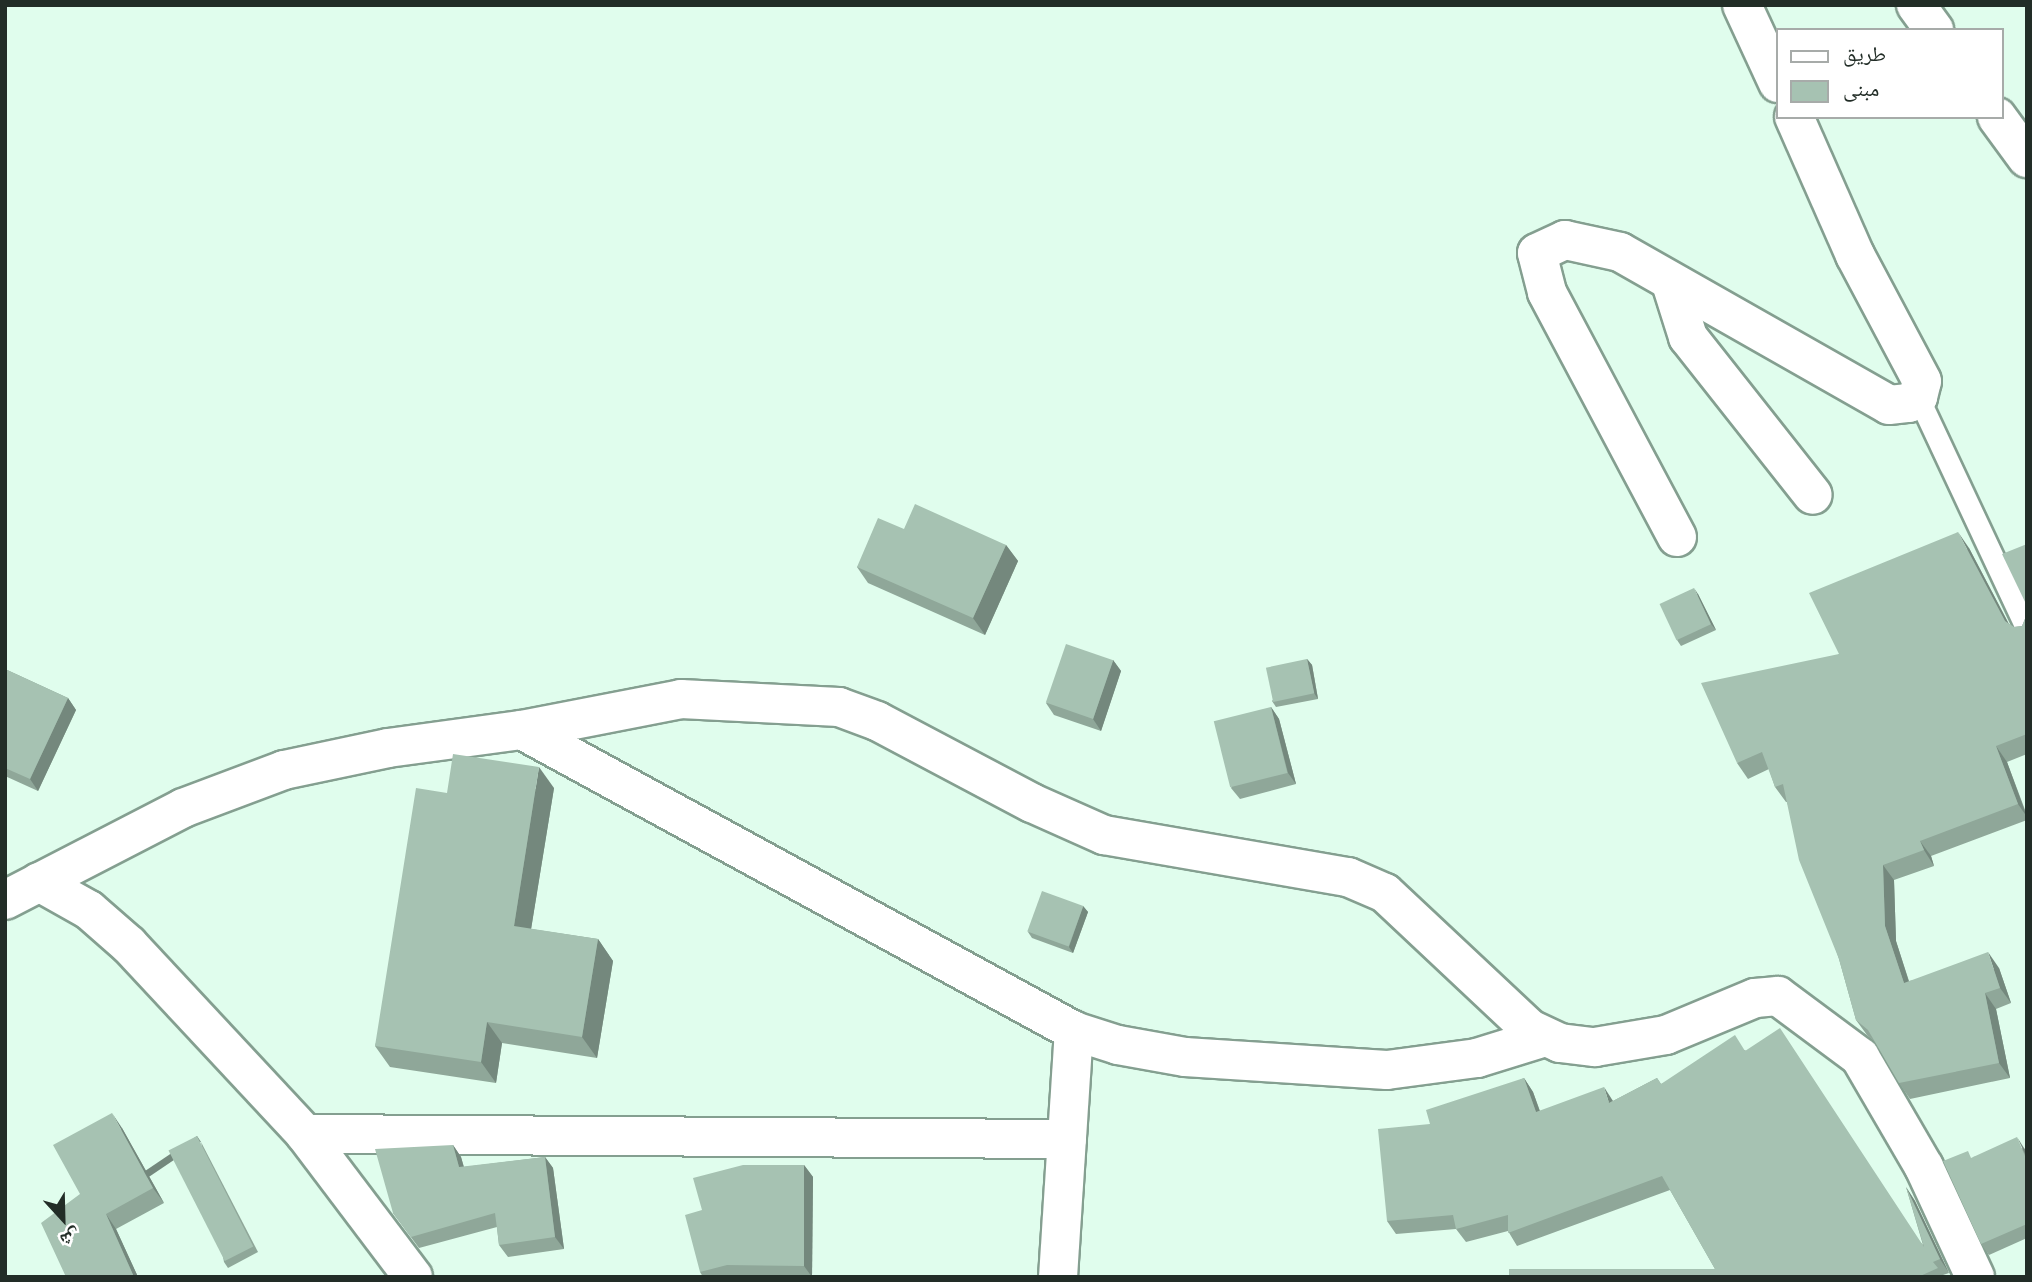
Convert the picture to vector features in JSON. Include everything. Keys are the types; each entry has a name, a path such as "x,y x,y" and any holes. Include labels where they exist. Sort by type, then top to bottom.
{"street":[{"path":"1742,5 1776,79"},
{"path":"1916,5 1933,28"},
{"path":"1677,537 1547,292 1538,253 1565,240 1605,247 1889,405 1898,407 1918,397 1922,382 1855,255 1795,119"},
{"path":"1998,119 2027,159"},
{"path":"1671,284 1688,337 1813,495"},
{"path":"5,900 183,808 284,770 388,748 522,730 681,699 839,707 877,721 1032,803 1104,835 1348,877 1385,893 1530,1029 1545,1037 1595,1047 1654,1037 1755,998 1778,996 1860,1057 1924,1167 1975,1277"},
{"path":"522,730 1074,1031 1185,1057 1387,1070 1477,1058 1545,1037"},
{"path":"39,882 89,910 129,945 305,1135 413,1277"},
{"path":"1058,1277 1074,1031"},
{"path":"305,1135 1067,1139"}],"lane":[{"path":"1918,397 2027,630"}],"building":[{"path":"915,504 1006,545 973,618 857,567 878,518 904,529"},
{"path":"1958,532 2005,621 2014,627 2022,626 2027,614 2027,734 1996,746 2018,804 1920,841 1924,850 1883,865 1885,926 1904,983 1988,952 2000,988 1985,993 1999,1063 1899,1083 1868,1030 1856,1020 1839,959 1799,860 1783,784 1775,787 1762,752 1737,763 1701,683 1839,654 1809,593"},
{"path":"2027,544 2027,606 2002,554"},
{"path":"1694,588 1711,624 1676,640 1660,604"},
{"path":"1066,644 1113,660 1093,719 1046,703"},
{"path":"1307,659 1314,693 1273,702 1266,668"},
{"path":"5,669 68,698 30,779 5,768"},
{"path":"1271,707 1287,773 1230,787 1214,721"},
{"path":"453,754 539,767 514,926 598,939 582,1037 487,1022 481,1062 375,1046 416,788 447,793"},
{"path":"1042,891 1083,906 1069,946 1027,931"},
{"path":"1780,1028 1924,1247 1906,1187 1940,1259 1933,1262 1938,1268 1918,1277 1509,1277 1509,1269 1715,1269 1662,1176 1508,1233 1508,1215 1456,1229 1453,1215 1387,1221 1378,1129 1430,1124 1426,1110 1524,1078 1536,1112 1604,1087 1609,1103 1657,1078 1661,1084 1735,1035 1745,1051"},
{"path":"112,1113 153,1188 106,1214 134,1277 66,1277 41,1223 80,1194 53,1145"},
{"path":"197,1136 253,1246 225,1261 168,1151"},
{"path":"2017,1137 2025,1156 2027,1155 2027,1224 1981,1244 1943,1161 1968,1151 1971,1158"},
{"path":"453,1145 459,1167 545,1157 555,1237 499,1245 495,1213 411,1237 393,1213 375,1149"},
{"path":"743,1165 804,1165 804,1266 727,1265 700,1272 685,1215 702,1210 693,1178"}]}
